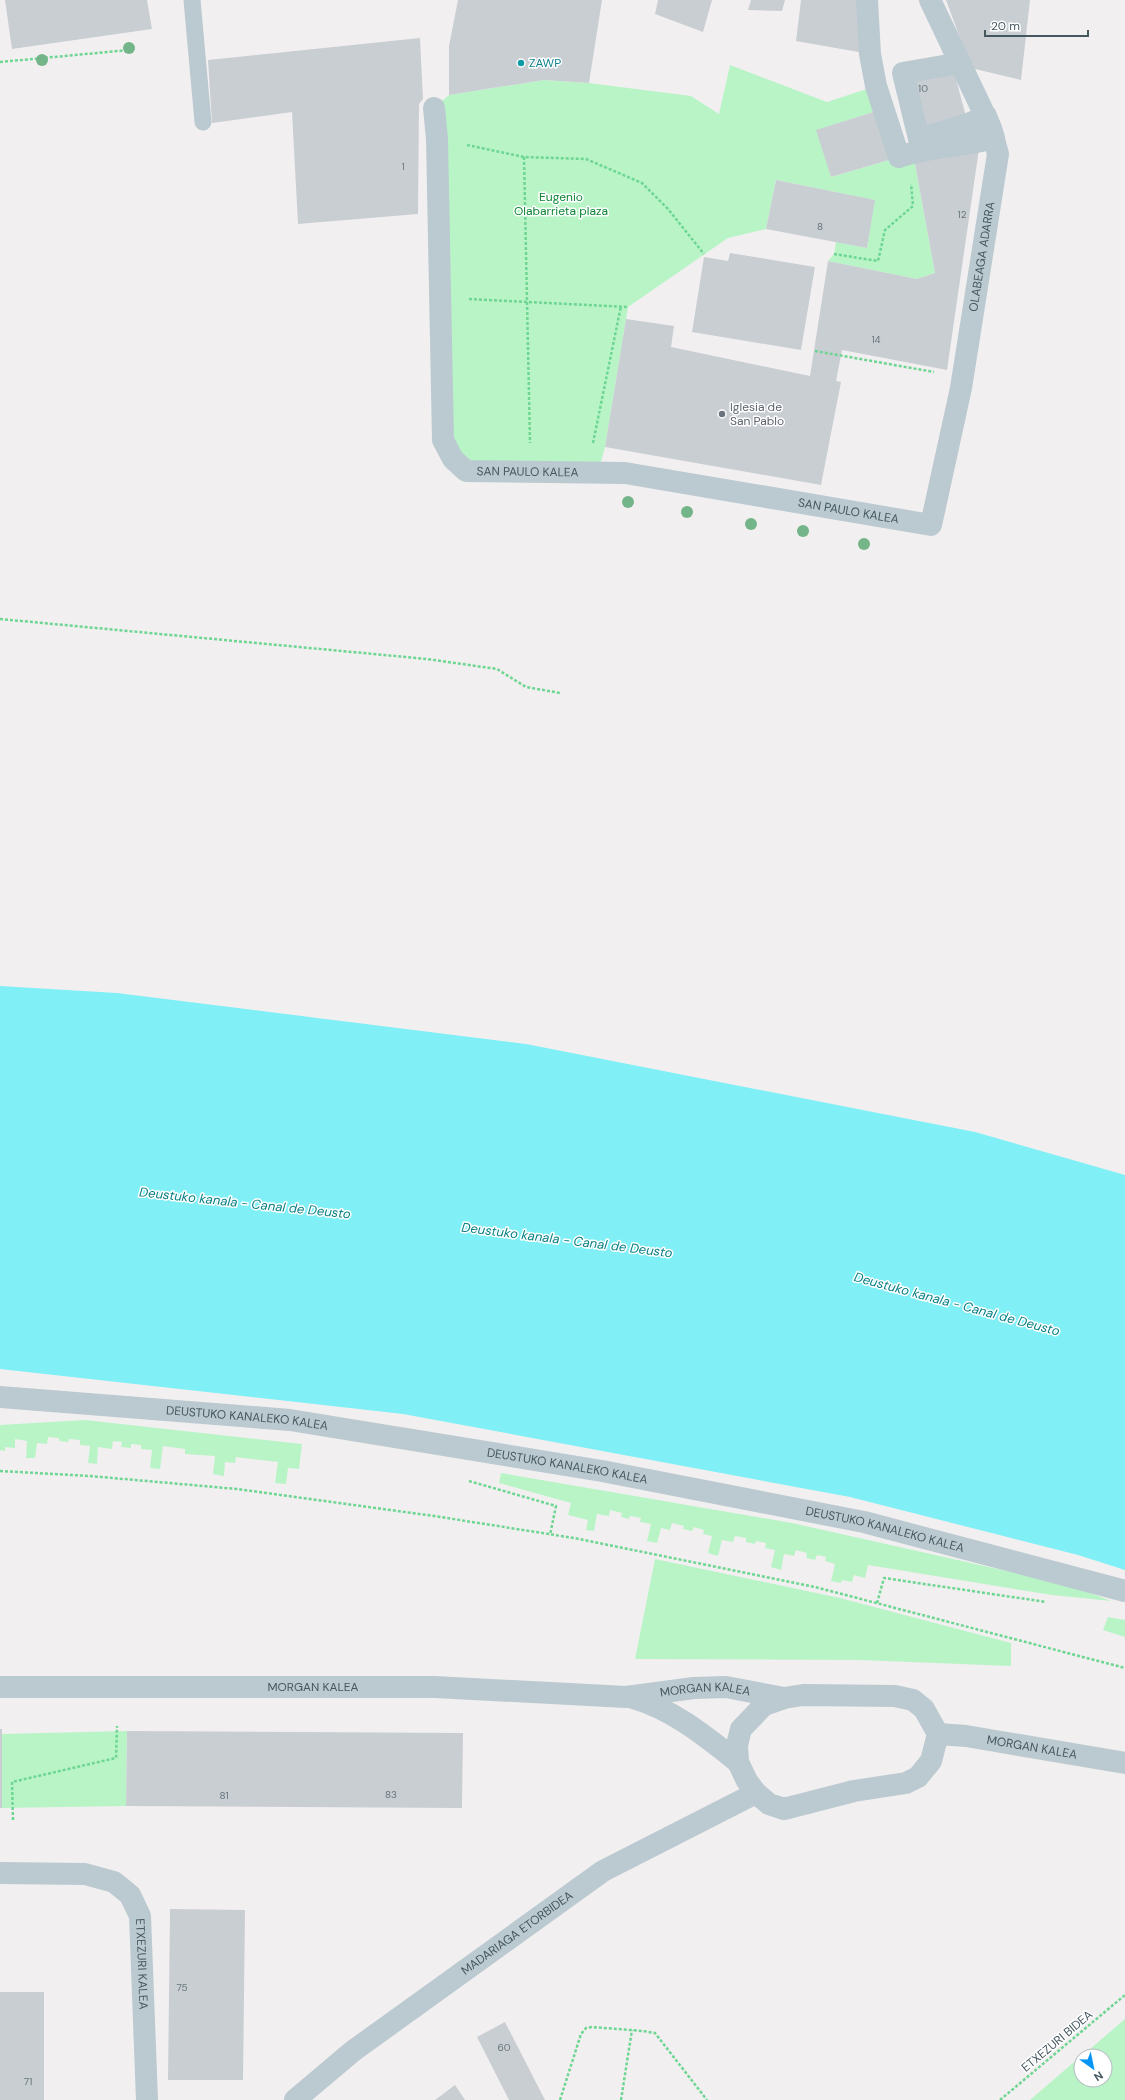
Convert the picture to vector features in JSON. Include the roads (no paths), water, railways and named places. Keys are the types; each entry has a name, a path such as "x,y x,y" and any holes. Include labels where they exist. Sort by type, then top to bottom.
{"street":[{"path":"867,0 870,54 876,86 899,157 994,138"},
{"path":"930,0 960,62 986,116 968,124 919,139 903,73 960,62"},
{"name":"SAN PAULO KALEA","path":"434,108 437,139 443,440 453,459 466,471 625,473 931,525"},
{"name":"OLABEAGA ADARRA","path":"931,525 961,388 998,154 986,116"},
{"name":"DEUSTUKO KANALEKO KALEA","path":"0,1397 290,1420 602,1472 864,1522 1125,1590"},
{"name":"MORGAN KALEA","path":"0,1687 436,1687 626,1697 694,1688 726,1687 784,1698"},
{"path":"802,1695 887,1696 913,1700 924,1709 938,1734 931,1761 918,1777 906,1782 854,1791 784,1809 769,1804 756,1793 747,1781 738,1762 737,1745 741,1729 764,1705 784,1698 802,1695"},
{"name":"MORGAN KALEA","path":"626,1697 653,1704 675,1715 738,1762"},
{"name":"MORGAN KALEA","path":"938,1734 966,1736 1125,1763"},
{"name":"MADARIAGA ETORBIDEA","path":"295,2100 354,2051 603,1871 756,1793"},
{"name":"ETXEZURI KALEA","path":"0,1873 85,1874 114,1882 130,1896 140,1916 147,2100"}],"lane":[{"path":"192,0 203,122"}],"water":[{"name":"Deustuko kanala - Canal de Deusto","path":"0,986 117,993 526,1044 975,1132 1125,1175 1125,1570 1078,1555 850,1497 403,1414 0,1369"}],"place":[{"name":"ZAWP","path":"521,63"},
{"name":"Iglesia de San Pablo","path":"722,414"}],"park label":[{"name":"Eugenio Olabarrieta plaza","path":"561,204"}]}
